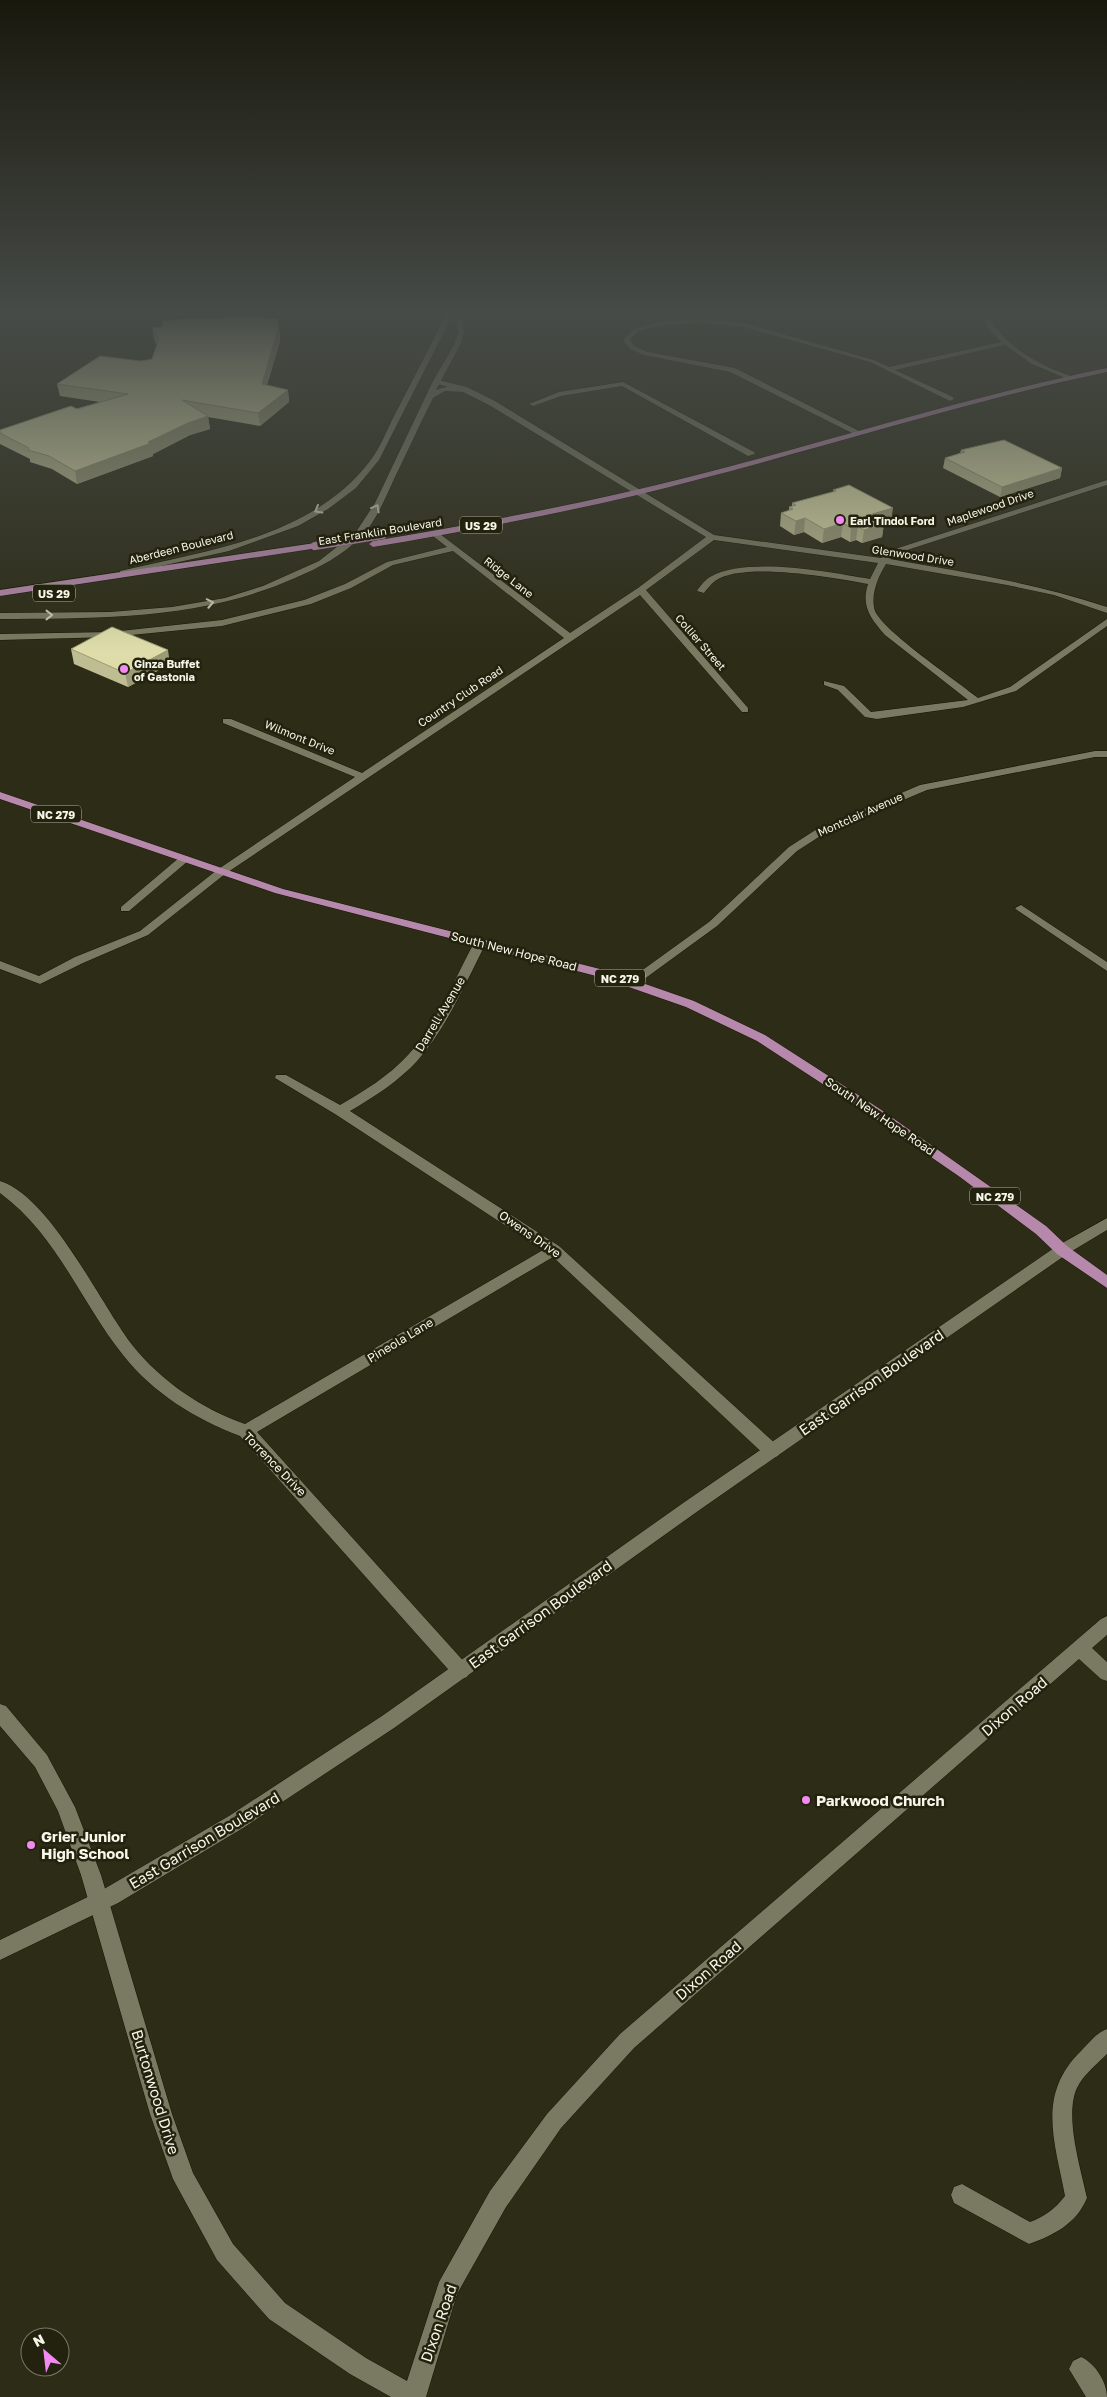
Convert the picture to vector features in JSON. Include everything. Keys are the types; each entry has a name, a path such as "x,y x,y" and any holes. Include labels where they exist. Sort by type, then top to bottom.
{"main road":[{"name":"East Franklin Boulevard","path":"0,602 312,550 383,535 495,516 628,487 846,428"},
{"name":"East Franklin Boulevard","path":"0,592 312,550 374,544 436,534 518,518 697,477 876,428"},
{"name":"South New Hope Road","path":"0,795 221,872 328,905 632,982 725,1019 792,1057 965,1174 1041,1230 1062,1250 1107,1283"}],"street":[{"name":"Aberdeen Boulevard","path":"104,577 202,556 254,540 293,523 338,498 363,476 375,460 392,428"},
{"path":"0,616 110,615 172,610 245,594 309,570 341,550 366,525 415,428"},
{"path":"536,428 628,487 638,491 712,537"},
{"path":"703,428 751,454"},
{"path":"846,428 856,433"},
{"name":"Maplewood Drive","path":"884,561 892,553 905,548 1107,482"},
{"name":"Ridge Lane","path":"436,534 569,637"},
{"name":"Glenwood Drive","path":"712,537 884,561 1007,582 1056,594 1107,610"},
{"name":"Country Club Road","path":"221,872 641,590 712,537"},
{"path":"0,637 159,631 244,618 294,606 347,586 382,567 455,548"},
{"path":"884,561 869,596 870,609 888,634 976,700"},
{"path":"701,591 703,585 714,578 735,572 757,569 800,571 874,582"},
{"name":"Collier Street","path":"641,590 745,710"},
{"path":"827,683 841,688 868,715 877,716 998,696 1013,689 1107,622"},
{"name":"Wilmont Drive","path":"227,721 364,777"},
{"name":"Montclair Avenue","path":"632,982 713,924 793,849 811,836 834,824 924,787 1095,754 1107,754"},
{"path":"125,909 184,859"},
{"path":"0,964 40,980 44,979 79,960 144,933 168,916 221,872"},
{"path":"1021,908 1107,967"},
{"name":"Darrell Avenue","path":"340,1111 389,1078 418,1051 455,990 480,943"},
{"name":"Owens Drive","path":"281,1078 340,1111 554,1250 772,1451"},
{"name":"Torrence Drive","path":"0,1186 30,1208 55,1237 112,1326 138,1362 156,1379 195,1406 229,1426 246,1431 461,1671"},
{"name":"East Garrison Boulevard","path":"0,1950 97,1903 236,1822 388,1722 772,1451 1062,1250 1107,1224"},
{"name":"Pineola Lane","path":"246,1431 554,1250"},
{"name":"Dixon Road","path":"414,2397 447,2290 472,2242 498,2200 554,2121 627,2041 1107,1624"},
{"path":"1080,1649 1107,1673"},
{"name":"Burtonwood Drive","path":"0,1712 41,1761 55,1784 91,1875 97,1903 161,2114 184,2179 225,2252 262,2297 277,2311 358,2366 414,2397"},
{"path":"962,2195 1029,2233 1064,2215 1072,2207 1076,2198 1063,2123 1062,2101 1067,2085 1076,2071 1107,2039"},
{"path":"1081,2369 1100,2397"}],"building":[{"path":"6,428 178,428 148,442 151,443 75,471 49,456 28,450 29,448 0,433 0,430"},
{"path":"1004,440 1062,468 1002,487 945,458 965,452 961,450"},
{"path":"849,485 893,508 869,515 884,524 864,530 858,526 851,528 843,523 824,529 805,518 796,521 781,513 793,509 789,507 796,505 792,503 836,491 833,490"},
{"path":"112,627 168,650 125,673 71,649"}],"place":[{"name":"Earl Tindol Ford","path":"840,520"},
{"name":"Ginza Buffet of Gastonia","path":"124,669"},
{"name":"Parkwood Church","path":"806,1800"},
{"name":"Grier Junior High School","path":"31,1845"}]}
